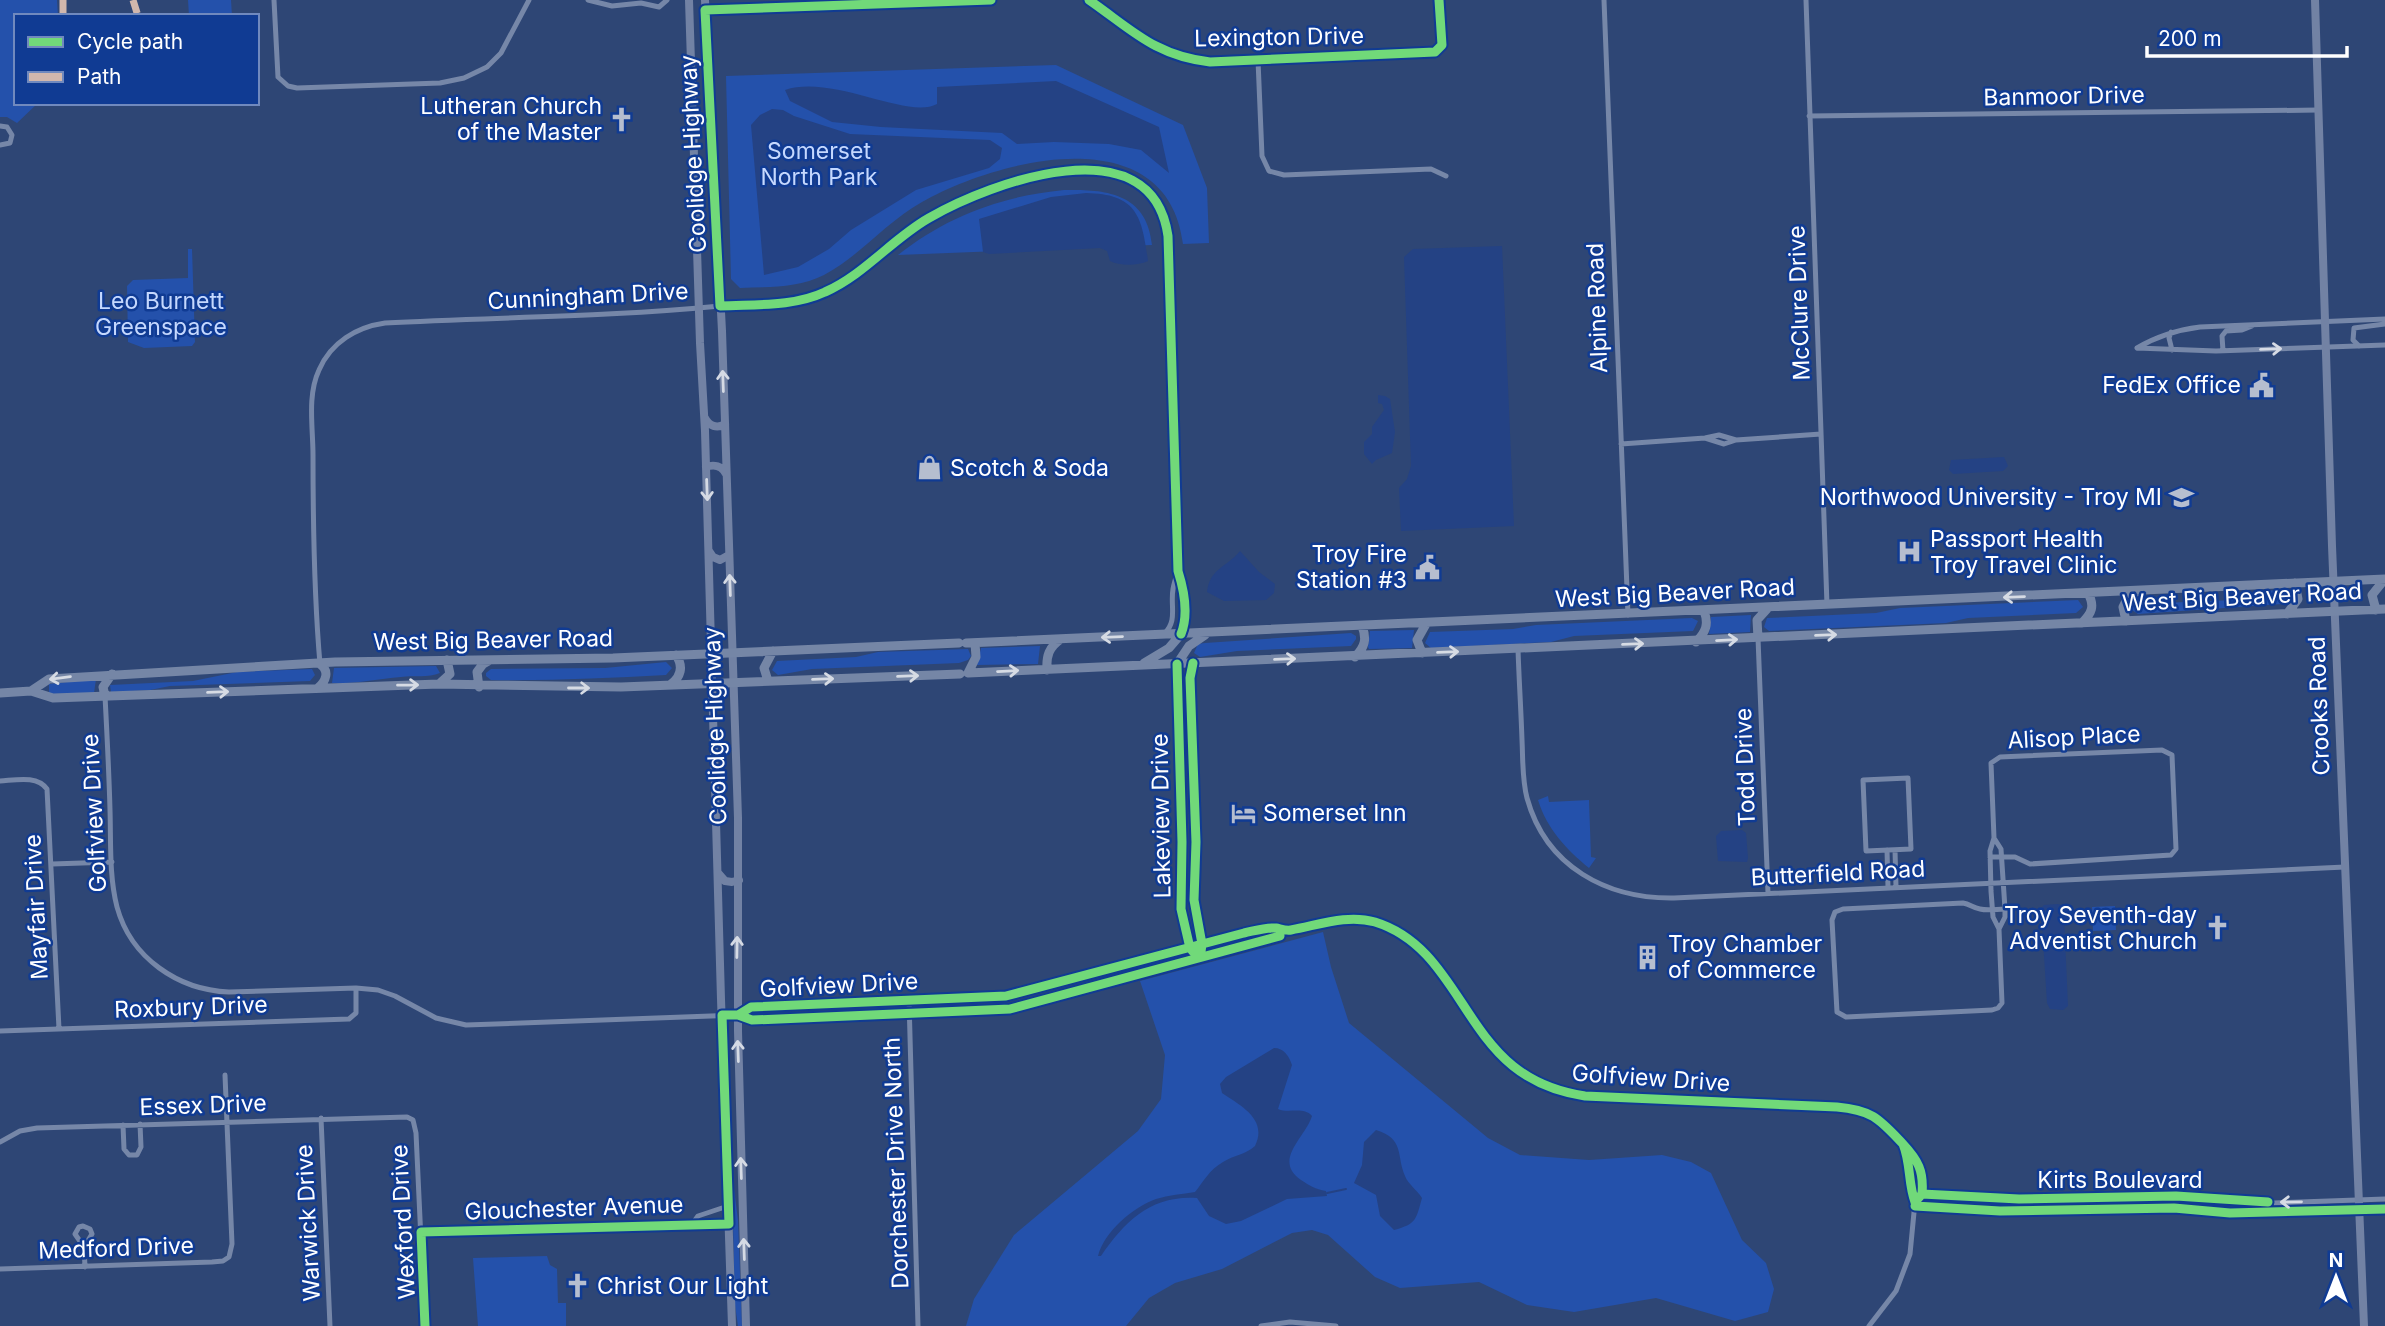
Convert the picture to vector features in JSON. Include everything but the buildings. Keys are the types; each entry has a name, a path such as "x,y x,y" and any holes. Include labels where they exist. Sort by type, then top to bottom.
{"main road":[{"name":"Coolidge Highway","path":"689,0 716,755 732,1326"},
{"name":"Crooks Road","path":"2315,0 2334,611 2364,1326"},
{"name":"Coolidge Highway","path":"705,5 725,424 736,758 740,1144 746,1326"},
{"path":"690,23 696,30 706,29"},
{"path":"691,64 702,63 708,70"},
{"path":"705,418 709,424 716,427 725,424"},
{"path":"706,467 716,466 726,474"},
{"path":"709,551 716,559 729,555"},
{"path":"2380,609 2372,595 2384,580"},
{"name":"West Big Beaver Road","path":"32,691 49,679 320,664 712,654 2384,580"},
{"path":"2287,614 2298,599 2295,583"},
{"path":"2126,621 2122,612 2124,603 2138,591"},
{"path":"2082,623 2092,610 2093,605 2088,593"},
{"path":"1758,638 1757,620 1767,609"},
{"name":"West Big Beaver Road","path":"0,694 32,691 53,698 439,684 578,688 668,686 1696,642 2380,609"},
{"path":"1696,642 1707,624 1704,611"},
{"path":"1422,653 1417,640 1426,624"},
{"path":"1355,657 1365,644 1362,626"},
{"path":"1177,664 1189,646 1209,633"},
{"path":"1140,665 1169,648 1181,634"},
{"path":"1047,670 1047,655 1061,639"},
{"path":"964,673 974,663 967,643"},
{"path":"768,681 764,668 773,651"},
{"path":"668,686 680,674 681,664 677,655"},
{"path":"480,687 477,672 491,659"},
{"path":"439,684 450,674 447,660"},
{"path":"318,688 323,684 326,674 320,664"},
{"path":"105,696 103,687 112,674"},
{"path":"716,755 729,753 736,758"},
{"path":"718,873 725,881 739,880"},
{"path":"726,1137 737,1137 740,1144"}],"street":[{"path":"274,0 276,67 281,82 297,88 440,83 464,78 487,67 501,53 529,0"},
{"path":"588,0 617,6 642,2 659,7 667,0"},
{"path":"705,5 991,0"},
{"name":"Lexington Drive","path":"1089,0 1144,40 1176,56 1210,62 1435,52 1441,45 1439,0"},
{"name":"Alpine Road","path":"1604,0 1628,615"},
{"name":"McClure Drive","path":"1806,0 1827,606"},
{"path":"1258,61 1262,156 1265,167 1272,174 1431,169 1446,176"},
{"name":"Banmoor Drive","path":"1809,116 2318,110"},
{"path":"0,126 7,127 12,135 8,144 0,145"},
{"name":"Cunningham Drive","path":"320,664 312,401 319,370 334,347 358,331 385,323 699,309 792,302 818,295 842,283 897,239 940,212 989,190 1032,178 1091,170 1121,174 1148,191 1163,213 1169,246 1178,571"},
{"path":"2385,319 2216,325 2171,332 2137,348 2223,351 2385,345"},
{"path":"2223,351 2222,336 2226,331 2242,330 2254,324"},
{"path":"2360,346 2353,340 2354,328 2385,324"},
{"path":"2171,332 2169,343 2172,350"},
{"path":"1621,444 1724,435 1736,440 1821,434"},
{"path":"1178,571 1185,620 1181,634"},
{"path":"1164,635 1172,624 1173,590 1178,571"},
{"name":"Todd Drive","path":"1758,638 1768,893"},
{"name":"Butterfield Road","path":"1518,649 1523,776 1527,797 1543,834 1565,860 1583,875 1633,895 1658,898 2345,867"},
{"name":"Lakeview Drive","path":"1193,663 1190,682 1196,842 1194,900 1202,944 1199,959"},
{"name":"Lakeview Drive","path":"1177,664 1181,909 1190,947 1199,959"},
{"name":"Golfview Drive","path":"105,696 112,862 117,905 128,933 150,960 173,977 192,986 219,992 356,988 387,992 436,1018 466,1025 722,1015 738,1015 752,1020 1010,1009 1278,937 1287,931 1334,920 1358,920 1374,922 1406,935 1430,957 1491,1042 1511,1065 1550,1088 1586,1096 1847,1108 1867,1113 1884,1122 1920,1164 1922,1194"},
{"name":"Alisop Place","path":"1990,858 2015,857 2030,864 2171,855 2176,849 2172,755 2162,750 1995,759 1991,763 1994,838 1990,858 1992,909 1999,929"},
{"path":"1908,778 1911,849 1895,850 1866,851 1863,780 1908,778"},
{"name":"Mayfair Drive","path":"0,781 34,780 44,784 48,794 60,1029"},
{"name":"Alisop Place","path":"1994,838 2001,849 2005,909"},
{"path":"1887,850 1888,887"},
{"path":"1895,850 1896,887"},
{"path":"52,864 112,862"},
{"path":"1963,903 1975,909 1992,909 2005,909 2005,917 1999,929 2002,1003 1998,1008 1846,1017 1837,1012 1832,920 1835,912 1843,909 1963,903"},
{"name":"Golfview Drive","path":"738,1015 751,1007 1006,996 1244,933 1274,928 1287,931"},
{"name":"Roxbury Drive","path":"0,1031 349,1019 356,1013 356,988"},
{"name":"Dorchester Drive North","path":"909,1000 918,1326"},
{"path":"225,1075 227,1121"},
{"name":"Essex Drive","path":"0,1142 30,1128 401,1116 410,1119"},
{"name":"Warwick Drive","path":"321,1118 330,1326"},
{"name":"Wexford Drive","path":"410,1119 415,1124 416,1133 425,1326"},
{"name":"Medford Drive","path":"0,1269 223,1261 231,1255 232,1244 227,1121"},
{"path":"123,1125 124,1149 133,1156 141,1150 140,1124"},
{"path":"1868,1326 1889,1302 1902,1279 1912,1245 1915,1204 1903,1144"},
{"path":"1915,1204 1922,1194"},
{"name":"Kirts Boulevard","path":"1922,1194 2019,1199 2176,1196 2274,1203 2385,1199"},
{"name":"Kirts Boulevard","path":"1915,1204 2000,1211 2174,1208 2230,1213 2385,1209"},
{"name":"Glouchester Avenue","path":"693,1223 698,1216 728,1206"},
{"name":"Glouchester Avenue","path":"421,1232 729,1224"},
{"path":"84,1247 85,1266"},
{"path":"1261,1326 1290,1322 1336,1326"}],"green space":[{"path":"0,0 57,0 58,14 14,14 14,105 36,105 17,123 7,117 0,117"},
{"path":"188,0 231,0 232,14 189,14"},
{"name":"Somerset North Park","path":"1056,65 1183,125 1207,188 1209,243 1183,244 1170,204 1146,177 1113,163 1075,159 1033,163 992,172 954,186 909,210 837,267 814,279 783,286 740,288 731,279 726,76"},
{"name":"Somerset North Park","path":"1064,190 1109,193 1133,204 1149,228 1152,245 898,255 936,229 976,210 1019,197"},
{"name":"Leo Burnett Greenspace","path":"188,249 192,249 195,342 192,346 144,348 128,342 127,286 133,280 188,278"},
{"path":"2284,590 2289,597 2282,604 2138,614 2132,610 2132,607 2138,604 2234,600 2257,591"},
{"path":"2078,600 2083,607 2076,613 1968,618 1946,623 1769,631 1764,627 1767,618 1876,613 1900,608"},
{"path":"1751,615 1750,632 1709,634 1711,617"},
{"path":"1692,618 1698,621 1693,631 1574,636 1551,642 1431,648 1425,643 1430,632"},
{"path":"1414,630 1412,648 1368,647 1370,631"},
{"path":"1351,633 1356,639 1351,646 1237,651 1200,657 1194,653 1198,644 1205,643"},
{"path":"1040,646 1038,664 977,665 981,648"},
{"path":"968,649 971,656 959,663 812,669 778,675 772,670 777,661 856,657 878,652"},
{"path":"666,662 672,668 666,675 513,680 491,680 486,676 491,669 605,668"},
{"path":"436,666 440,673 431,675 332,683 334,668"},
{"path":"312,669 315,675 310,681 170,686 111,692 110,685 193,681 237,672"},
{"path":"96,679 94,693 49,694 49,684"},
{"path":"1548,796 1549,802 1589,800 1591,857 1596,858 1589,868 1565,846 1552,829 1538,800"},
{"path":"2115,906 2116,930 2093,931 2092,907"},
{"path":"1323,932 1349,1023 1488,1138 1520,1155 1589,1160 1662,1155 1691,1162 1711,1173 1742,1240 1766,1263 1774,1289 1768,1312 1735,1321 1656,1298 1574,1312 1527,1305 1479,1282 1400,1288 1375,1277 1328,1235 1312,1230 1292,1233 1222,1269 1175,1283 1149,1298 1126,1326 966,1326 974,1299 1014,1235 1138,1131 1161,1099 1165,1055 1140,981"},
{"path":"731,1142 738,1220 742,1326 738,1326 735,1305"},
{"path":"547,1256 550,1265 557,1269 558,1303 566,1303 566,1326 478,1326 473,1258"}],"shaded area":[{"path":"1056,81 1159,127 1169,173 1141,150 1109,144 1017,144 1002,133 832,122 790,101 785,90 825,88 907,106 924,107 937,104 937,87"},
{"path":"772,109 783,110 850,134 990,140 1002,148 1000,159 989,168 916,190 798,267 764,275 751,125 760,115"},
{"name":"Somerset North Park","path":"1086,193 1116,198 1134,210 1143,232 1148,261 1134,265 1114,263 1110,261 1107,251 1100,248 989,254 983,252 979,219 1051,197"},
{"path":"1502,246 1514,526 1401,531 1399,488 1407,479 1411,466 1404,257 1413,249"},
{"path":"1378,395 1390,399 1395,432 1392,453 1372,464 1364,454 1364,442 1372,434 1372,427 1384,410 1382,404 1378,403"},
{"path":"2004,457 2008,466 2003,471 1953,474 1949,470 1951,460"},
{"path":"1240,551 1259,572 1275,584 1274,593 1266,600 1224,601 1207,592 1215,573"},
{"path":"1742,830 1746,833 1747,862 1718,861 1716,836 1721,831"},
{"path":"2044,905 2063,905 2064,916 2068,1006 2063,1010 2050,1009 2047,1003 2041,908"},
{"path":"1274,1048 1286,1053 1292,1065 1278,1109 1304,1111 1312,1116 1293,1148 1290,1165 1301,1180 1326,1191 1327,1196 1287,1199 1241,1221 1226,1224 1209,1216 1197,1198 1166,1201 1130,1221 1101,1256 1098,1256 1106,1238 1138,1208 1161,1198 1195,1192 1218,1165 1255,1146 1258,1128 1255,1121 1244,1108 1222,1093 1220,1084 1226,1077"},
{"path":"1376,1130 1396,1143 1406,1179 1422,1198 1414,1220 1394,1230 1380,1216 1376,1195 1354,1183 1362,1165 1364,1142"}],"waterway":[{"path":"1327,1193 1346,1189"}],"marked path":[{"path":"63,0 63,14"},
{"path":"133,0 137,14"}],"cycle path":[{"path":"991,0 705,10 720,306 760,305 813,297 839,285 929,218 990,190 1028,178 1066,171 1102,171 1133,180 1156,201 1168,236 1178,571 1185,610 1181,634"},
{"path":"1089,0 1145,40 1174,54 1210,62 1435,52 1442,45 1439,0"},
{"path":"1193,663 1190,678 1196,842 1194,900 1201,952"},
{"path":"1177,664 1181,909 1190,948 1196,955"},
{"path":"738,1015 751,1007 1006,996 1260,929 1289,930 1333,921 1364,920 1399,933 1419,948 1436,966 1495,1048 1521,1072 1547,1086 1585,1096 1837,1107 1859,1111 1882,1123 1903,1144 1913,1155 1921,1172 1922,1186 1922,1194 1915,1202 1903,1144"},
{"path":"425,1326 421,1232 729,1224 722,1015 738,1015 752,1020 1010,1009 1280,936"},
{"path":"1922,1194 2019,1199 2176,1196 2268,1202"},
{"path":"1915,1206 2000,1211 2174,1208 2230,1213 2385,1209"}],"place":[{"name":"Lutheran Church of the Master","path":"622,119"},
{"name":"FedEx Office","path":"2261,385"},
{"name":"Scotch & Soda","path":"930,468"},
{"name":"Northwood University - Troy MI","path":"2182,497"},
{"name":"Passport Health Troy Travel Clinic","path":"1910,552"},
{"name":"Troy Fire Station #3","path":"1427,567"},
{"name":"Somerset Inn","path":"1243,813"},
{"name":"Troy Seventh-day Adventist Church","path":"2217,928"},
{"name":"Troy Chamber of Commerce","path":"1648,957"},
{"name":"Christ Our Light","path":"577,1286"}]}
